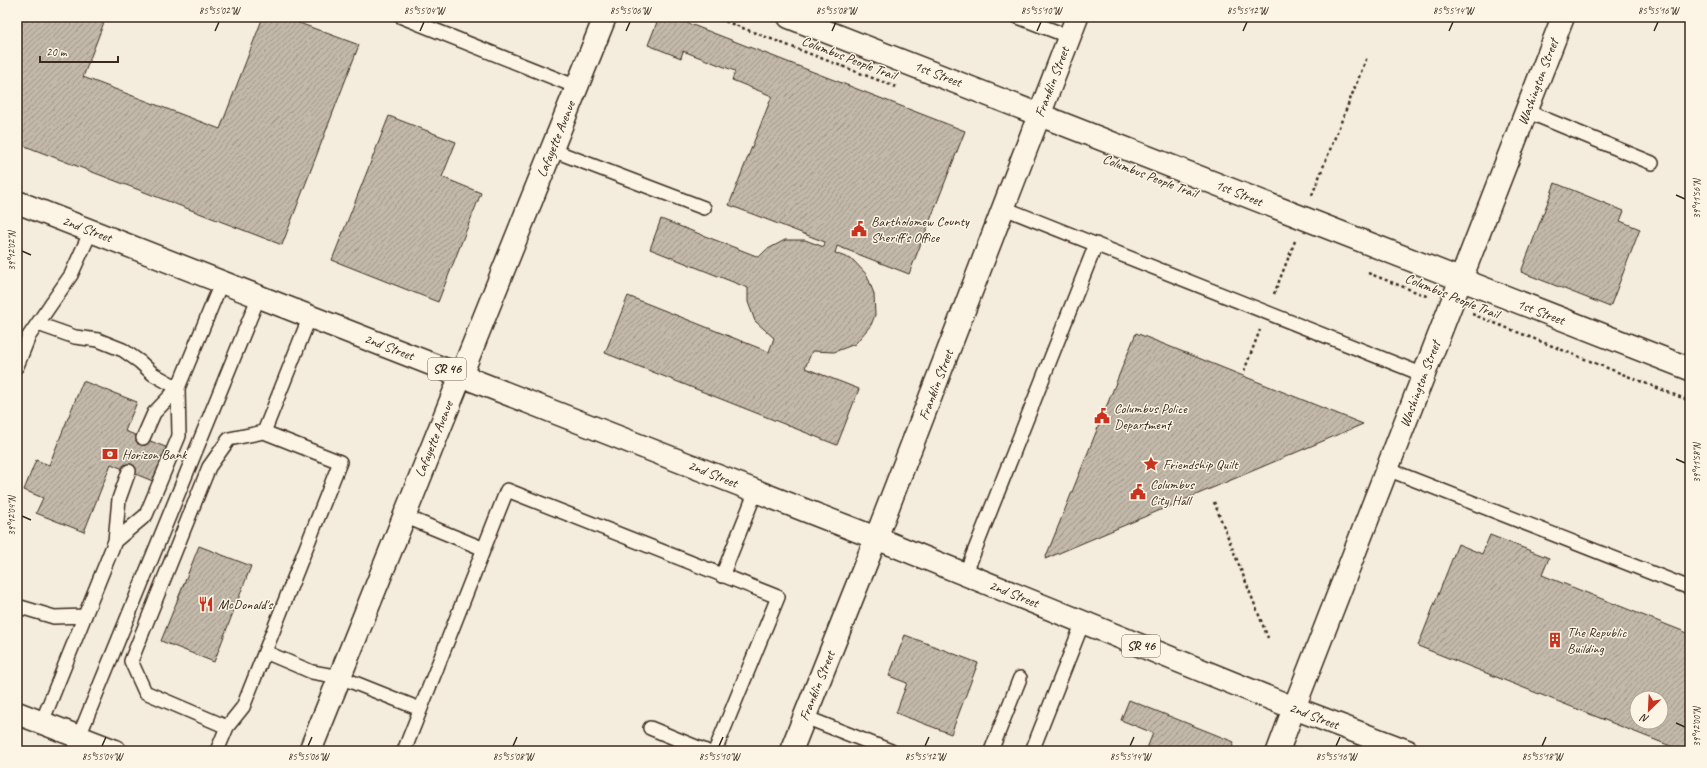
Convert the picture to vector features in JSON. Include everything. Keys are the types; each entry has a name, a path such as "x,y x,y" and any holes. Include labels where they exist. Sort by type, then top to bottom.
{"main road":[{"name":"Lafayette Avenue","path":"310,751 460,374 605,17"},
{"name":"1st Street","path":"789,17 1040,114 1460,281 1690,369"},
{"name":"Washington Street","path":"1278,751 1563,17"},
{"name":"Franklin Street","path":"791,751 876,538 1074,27"},
{"name":"2nd Street","path":"17,202 876,538 1294,708 1407,751"},
{"path":"17,712 42,722 76,744 115,751"}],"lane":[{"path":"402,17 577,86"},
{"path":"1018,17 1074,27"},
{"path":"1526,111 1652,163"},
{"path":"552,150 704,208"},
{"path":"1004,208 1424,375"},
{"path":"17,366 29,336 72,275 91,231"},
{"path":"965,575 1096,244"},
{"path":"143,438 154,412 178,388 222,281"},
{"path":"76,744 258,296"},
{"path":"264,432 310,316"},
{"path":"38,324 75,337 98,340 123,350 140,362 153,374 178,388"},
{"path":"115,541 146,515 179,436 178,388"},
{"path":"217,751 227,727 243,707 340,462 264,432 229,439 209,467 131,661 145,692 227,727"},
{"path":"1387,469 1690,588"},
{"path":"42,722 115,541 119,499 129,471"},
{"path":"404,751 506,490 778,597 715,751"},
{"path":"722,576 756,491"},
{"path":"404,516 484,549"},
{"path":"17,606 54,617 85,616"},
{"path":"1032,751 1083,622"},
{"path":"265,652 312,672 340,677 420,709"},
{"path":"991,751 1020,678"},
{"path":"805,717 891,751"},
{"path":"650,728 706,751"}],"path":[{"name":"Columbus People Trail","path":"714,17 900,89"},
{"path":"1294,243 1301,245"},
{"name":"Columbus People Trail","path":"1364,271 1690,401"},
{"path":"1214,502 1268,638"}],"building":[{"path":"17,17 106,17 83,77 220,129 263,17 283,17 359,45 282,245 17,143"},
{"name":"Bartholomew County Sheriff's Office","path":"659,17 672,17 965,131 909,274 837,246 835,253 853,260 867,275 874,294 875,315 871,325 855,344 834,352 812,351 805,368 859,389 837,445 605,353 628,296 769,352 774,338 755,321 748,302 748,288 650,249 661,219 759,257 766,250 785,240 805,240 824,247 825,242 729,205 772,96 732,80 735,71 683,51 681,58 648,45"},
{"path":"389,116 456,142 442,177 481,193 438,302 332,260"},
{"path":"1555,183 1624,211 1620,221 1640,229 1610,307 1521,272"},
{"name":"Columbus City Hall","path":"1136,333 1363,424 1045,559"},
{"name":"Horizon Bank","path":"83,381 137,402 125,431 168,448 155,482 111,464 84,532 36,513 43,498 24,490 36,460 49,465"},
{"name":"The Republic Building","path":"1490,535 1549,558 1542,575 1690,634 1690,751 1683,751 1630,730 1669,730 1669,690 1629,690 1629,730 1418,646 1458,544 1482,554"},
{"name":"McDonald's","path":"199,546 251,566 214,662 161,641"},
{"path":"905,635 978,663 951,734 896,713 907,683 889,676"},
{"path":"1129,700 1234,742 1231,751 1146,751 1153,733 1121,720"}],"place":[{"name":"Bartholomew County Sheriff's Office","path":"859,229"},
{"name":"Columbus Police Department","path":"1102,416"},
{"name":"Horizon Bank","path":"110,454"},
{"name":"Friendship Quilt","path":"1151,464"},
{"name":"Columbus City Hall","path":"1138,492"},
{"name":"McDonald's","path":"206,604"},
{"name":"The Republic Building","path":"1555,640"}]}
